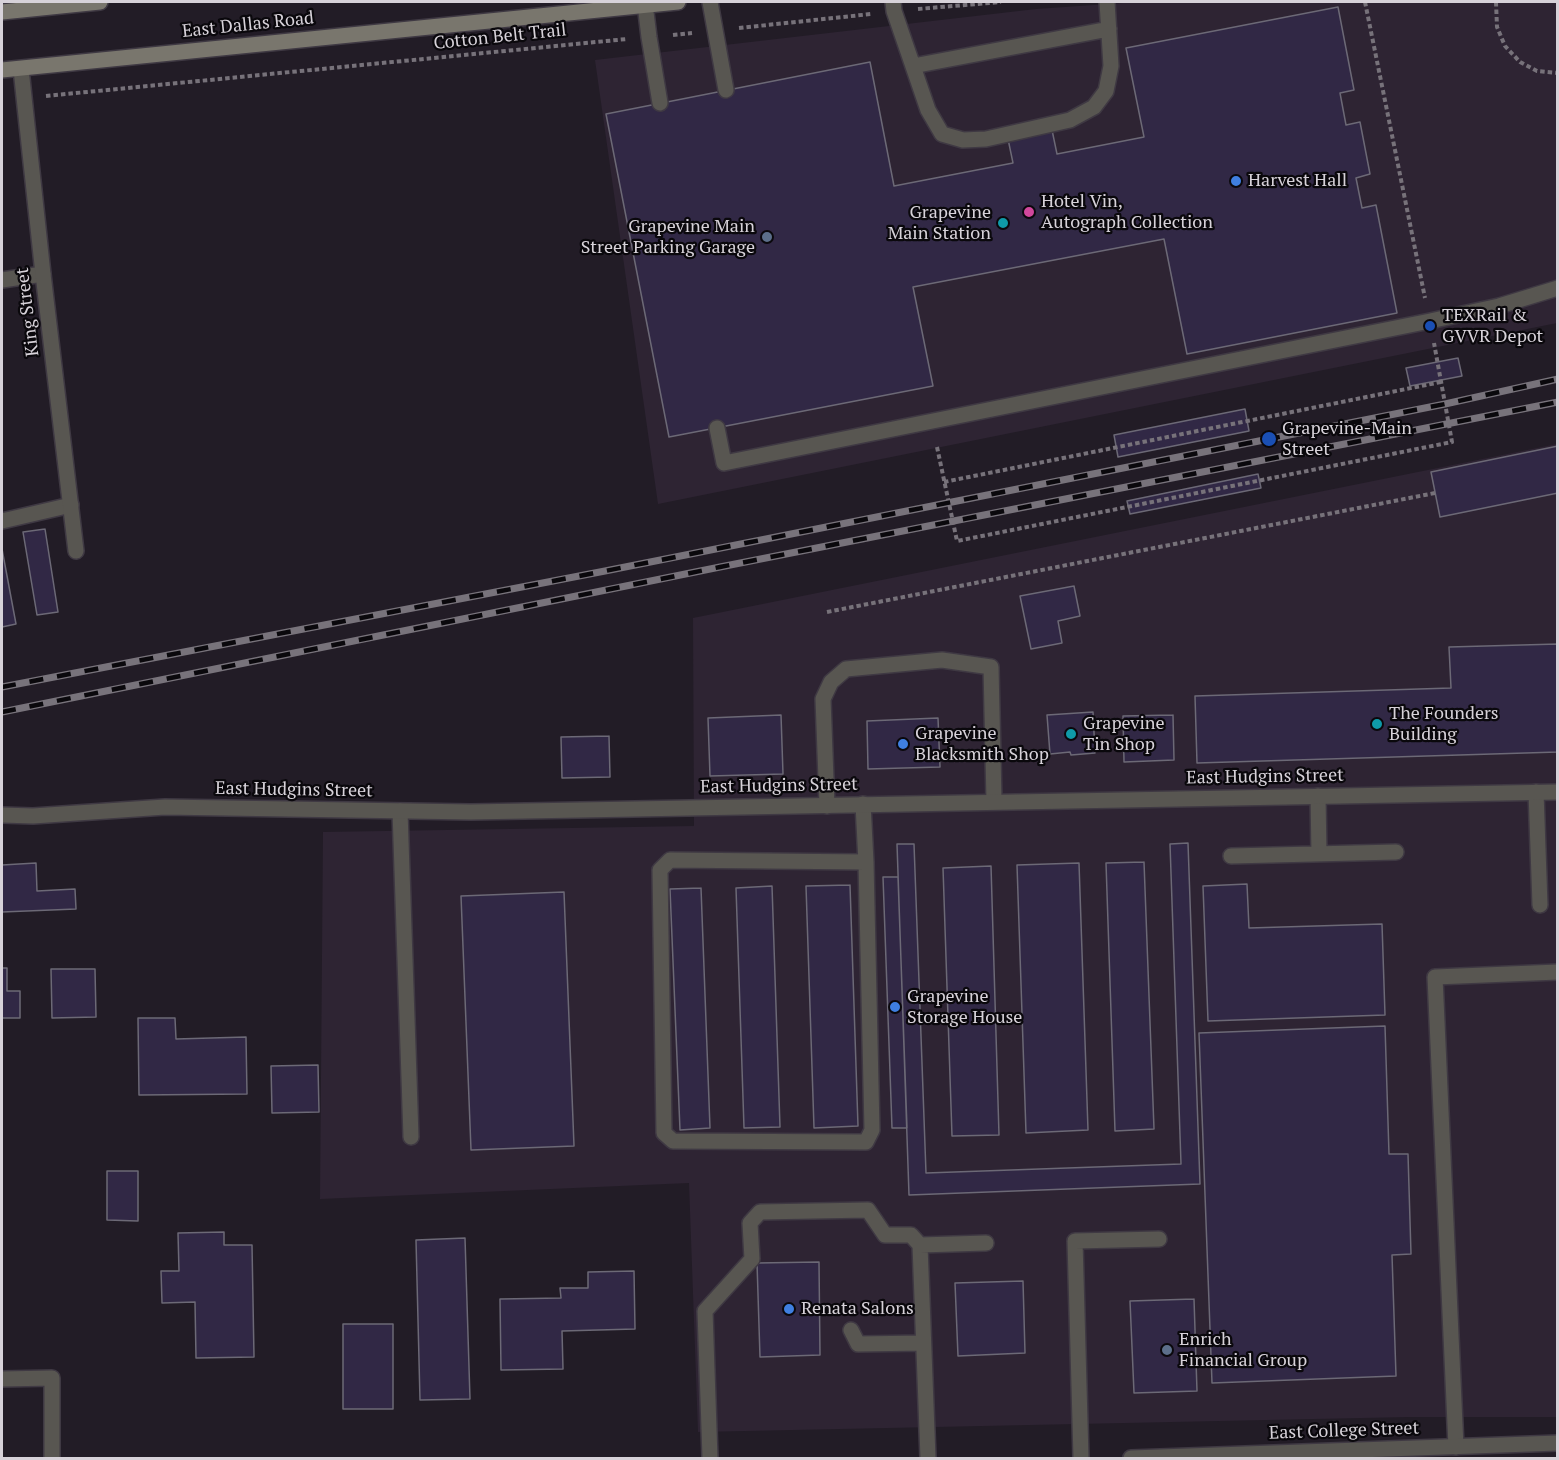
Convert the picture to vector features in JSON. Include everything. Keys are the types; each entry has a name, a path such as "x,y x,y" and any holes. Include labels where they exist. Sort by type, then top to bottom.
{"main road":[{"path":"2,12 100,2"},
{"name":"East Dallas Road","path":"2,70 645,3 678,2"}],"street":[{"path":"710,2 726,90"},
{"path":"894,6 928,110 942,134 963,140 986,139 1070,120 1094,107 1106,91 1111,66 1107,2"},
{"path":"645,3 660,103"},
{"path":"913,66 1109,29"},
{"name":"King Street","path":"21,69 76,551"},
{"path":"2,280 43,274"},
{"path":"717,428 724,463 1499,306 1557,288"},
{"path":"2,521 71,506"},
{"path":"827,806 823,699 831,682 846,669 942,660 991,667 994,801"},
{"path":"1536,792 1540,905"},
{"name":"East Hudgins Street","path":"2,815 33,816 165,807 471,812 1557,792"},
{"path":"1318,796 1319,854"},
{"path":"863,804 866,862 872,1130 866,1142 673,1141 664,1133 660,870 670,860 866,862"},
{"path":"400,811 411,1137"},
{"path":"1231,856 1396,852"},
{"path":"1456,1447 1435,976 1557,972"},
{"path":"710,1458 705,1311 752,1259 750,1223 760,1212 868,1210 885,1235 911,1235 920,1245 928,1458"},
{"path":"1081,1458 1075,1241 1159,1239"},
{"path":"920,1245 986,1243"},
{"path":"851,1330 858,1344 923,1343"},
{"path":"2,1379 52,1378 52,1458"},
{"name":"East College Street","path":"1131,1458 1557,1443"}],"path":[{"name":"Cotton Belt Trail","path":"24,98 715,31 894,6 1000,2"},
{"path":"1365,2 1427,304"},
{"path":"1496,2 1497,27 1505,46 1520,62 1537,71 1557,73"},
{"path":"1557,27 1557,54"},
{"path":"937,447 957,541 1452,442 1434,346"},
{"path":"944,483 1441,382"},
{"path":"827,612 1436,493"}],"shaded area":[{"path":"1137,2 1557,2 1557,323 658,504 595,60 1036,9"},
{"path":"1557,444 1557,1417 1409,1417 698,1432 689,1183 320,1199 323,832 694,826 693,618"}],"building":[{"name":"Grapevine Main Station","path":"1338,7 1354,90 1340,93 1346,125 1360,122 1370,174 1356,178 1362,208 1376,205 1397,313 1187,354 1164,239 913,287 933,386 669,437 606,114 870,62 894,186 1013,163 1008,139 1052,130 1057,154 1144,137 1126,48"},
{"path":"1458,358 1462,376 1410,386 1406,368"},
{"path":"1245,409 1249,431 1118,457 1114,435"},
{"path":"1558,446 1558,493 1440,517 1431,472"},
{"path":"1258,474 1261,488 1130,514 1127,501"},
{"path":"45,529 58,612 37,615 23,532"},
{"path":"2,549 16,624 2,627"},
{"path":"1074,586 1080,616 1058,621 1062,643 1031,649 1020,596"},
{"name":"The Founders Building","path":"1558,644 1558,752 1197,763 1195,696 1451,688 1449,647"},
{"name":"Grapevine Tin Shop","path":"1093,712 1095,753 1050,754 1047,715"},
{"path":"781,715 783,774 710,776 708,718"},
{"path":"1173,715 1174,760 1124,762 1123,716"},
{"name":"Grapevine Blacksmith Shop","path":"938,718 940,767 868,769 867,721"},
{"path":"609,736 610,777 562,778 561,737"},
{"path":"1188,843 1200,1184 909,1195 897,844 914,844 926,1173 1181,1164 1170,844"},
{"path":"1144,862 1154,1129 1115,1131 1106,863"},
{"path":"36,863 37,891 75,889 76,909 2,912 2,865"},
{"path":"1079,863 1088,1130 1026,1133 1017,865"},
{"path":"991,866 999,1135 952,1136 943,868"},
{"path":"883,877 898,877 907,1128 892,1128"},
{"path":"1247,884 1249,928 1382,924 1385,1015 1208,1021 1203,886"},
{"path":"850,885 858,1126 814,1128 806,886"},
{"path":"772,886 780,1127 744,1128 736,888"},
{"path":"701,888 710,1128 680,1130 670,889"},
{"path":"564,892 574,1146 471,1150 461,896"},
{"path":"2,968 7,968 7,991 20,991 20,1018 2,1018"},
{"path":"51,969 95,969 96,1017 52,1018"},
{"path":"138,1018 175,1018 176,1039 246,1037 247,1094 139,1095"},
{"path":"1385,1026 1389,1154 1408,1154 1411,1254 1392,1255 1396,1376 1212,1383 1199,1033"},
{"path":"318,1065 319,1112 272,1113 271,1066"},
{"path":"107,1171 138,1171 138,1221 107,1220"},
{"path":"224,1232 224,1245 252,1245 254,1357 196,1358 195,1302 162,1303 161,1271 179,1271 178,1233"},
{"path":"465,1238 470,1399 420,1400 416,1240"},
{"name":"Renata Salons","path":"819,1262 820,1355 760,1357 757,1263"},
{"path":"634,1271 635,1329 562,1331 563,1369 501,1370 500,1299 561,1298 560,1288 588,1288 588,1272"},
{"path":"1023,1281 1025,1353 958,1356 955,1283"},
{"path":"1194,1299 1197,1391 1134,1393 1130,1301"},
{"path":"343,1324 393,1324 393,1409 343,1409"}],"railway":[{"path":"2,687 605,571 1445,404 1558,379"},
{"path":"2,712 720,567 1558,402"}],"place":[{"name":"Harvest Hall","path":"1236,181"},
{"name":"Hotel Vin, Autograph Collection","path":"1029,212"},
{"name":"Grapevine Main Station","path":"1003,223"},
{"name":"Grapevine Main Street Parking Garage","path":"767,237"},
{"name":"TEXRail & GVVR Depot","path":"1430,326"},
{"name":"Grapevine-Main Street","path":"1269,439"},
{"name":"The Founders Building","path":"1377,724"},
{"name":"Grapevine Tin Shop","path":"1071,734"},
{"name":"Grapevine Blacksmith Shop","path":"903,744"},
{"name":"Grapevine Storage House","path":"895,1007"},
{"name":"Renata Salons","path":"789,1309"},
{"name":"Enrich Financial Group","path":"1167,1350"}]}
